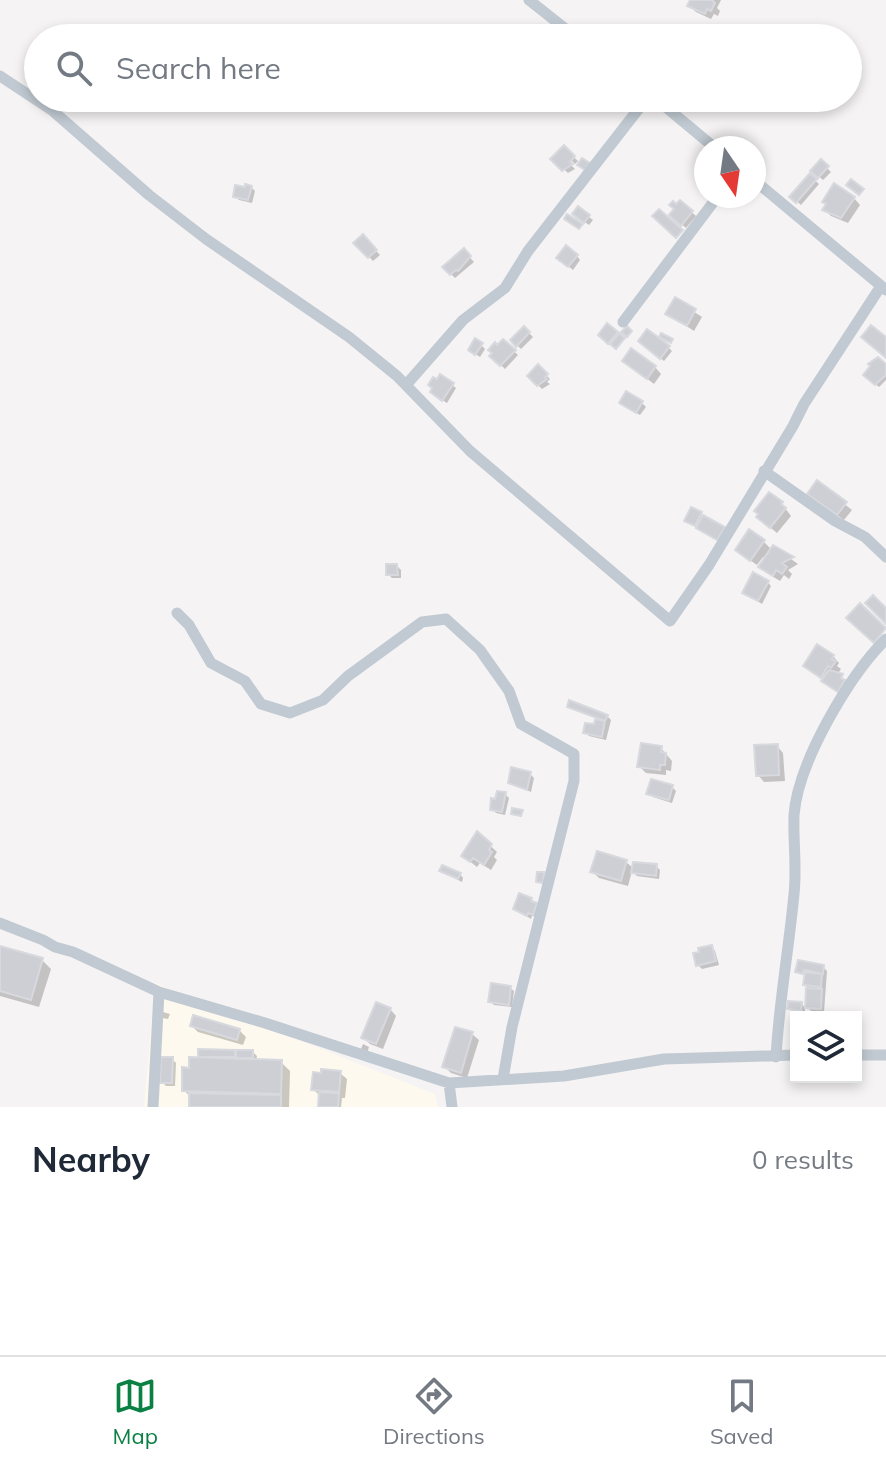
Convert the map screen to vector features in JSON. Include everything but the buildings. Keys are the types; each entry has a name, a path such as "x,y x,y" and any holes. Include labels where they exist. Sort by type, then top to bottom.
{"street":[{"path":"529,0 559,24"},
{"path":"0,76 24,92"},
{"path":"54,112 149,195 206,239 349,337 406,385 470,451 670,621 709,565 804,404 885,289 766,190"},
{"path":"406,385 463,320 505,288 528,251 636,112"},
{"path":"672,112 701,136"},
{"path":"623,322 709,208"},
{"path":"764,471 835,521 865,537 886,557"},
{"path":"177,613 189,625 211,663 245,681 261,704 290,713 323,700 348,676 422,622 446,619 480,650 509,691 521,724 574,754 574,781 552,861 544,911 516,1012 503,1079"},
{"path":"776,1057 794,891 794,813 804,768 844,695 886,639"},
{"path":"0,923 73,952 159,992 191,999 449,1083 564,1076 664,1059 790,1056"},
{"path":"153,1107 159,992"},
{"path":"862,1055 886,1055"},
{"path":"449,1083 452,1107"}],"shaded area":[{"path":"155,983 435,1094 438,1107 144,1107"}]}
